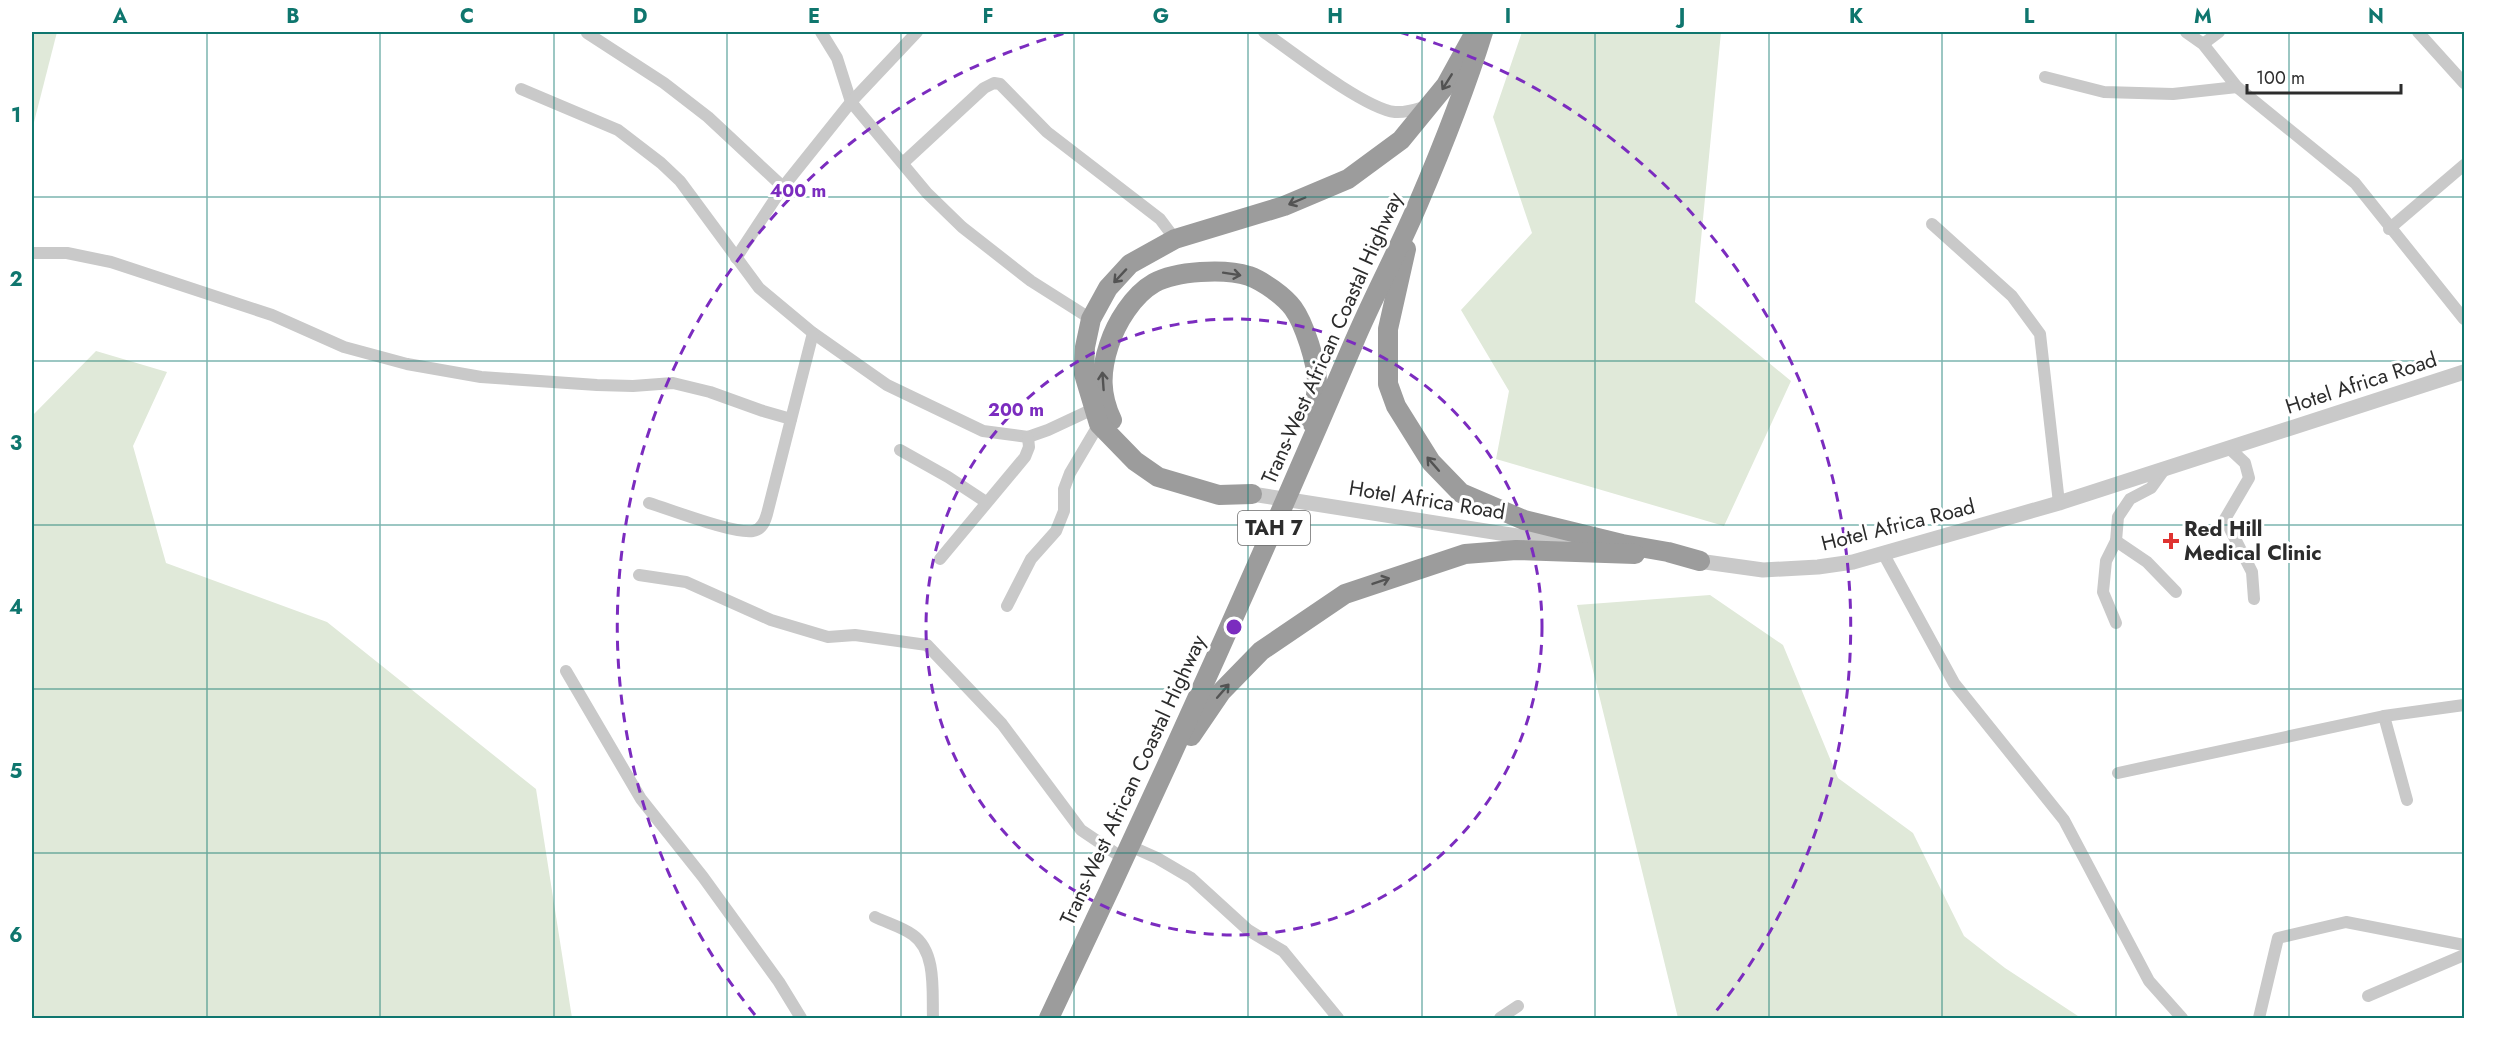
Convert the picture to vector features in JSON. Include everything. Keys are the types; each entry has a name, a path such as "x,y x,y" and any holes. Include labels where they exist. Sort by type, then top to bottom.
{"highway":[{"path":"1259,495 1219,495 1158,477 1135,461 1096,416 1084,374 1085,347 1091,319 1108,288 1130,264 1175,239 1284,206 1348,179 1401,140 1446,85 1476,32"},
{"name":"Trans-West African Coastal Highway","path":"1049,1018 1299,472 1374,297 1418,206 1470,75 1483,32"},
{"path":"1418,206 1388,329 1388,384 1395,406 1431,462 1461,493 1524,520 1700,561"},
{"path":"1259,495 1218,490 1159,468 1137,452 1117,429 1105,404 1102,367 1113,332 1131,304 1154,283 1183,275 1214,271 1249,276 1272,290 1293,308 1305,332 1317,380 1315,403 1299,472"},
{"path":"1130,845 1187,742 1221,692 1261,651 1345,594 1465,554 1516,550 1635,554"}],"street":[{"path":"821,32 837,58 851,102 876,134 904,162 927,193 963,227 1031,281 1091,319"},
{"path":"736,258 783,187 851,102 917,32"},
{"path":"1264,32 1314,68 1381,108 1394,112 1431,105"},
{"path":"2186,32 2203,44 2237,87 2355,183 2464,320"},
{"path":"2203,44 2218,32"},
{"path":"2418,32 2464,83"},
{"path":"587,33 664,83 708,117 783,187"},
{"path":"2045,77 2104,92 2173,94 2237,87"},
{"path":"904,162 984,88 994,83 1000,84 1047,132 1160,219 1175,239"},
{"path":"521,89 618,130 661,163 680,181 759,288 813,333 887,385 983,431 1028,437 1096,416"},
{"path":"2390,229 2464,165"},
{"path":"1932,224 2012,296 2040,334 2059,503"},
{"path":"32,253 67,253 111,262 272,315 344,347 407,364 481,376 597,385 633,386 673,383 710,392 791,419"},
{"path":"649,503 726,528 753,531 759,529 767,514 813,333"},
{"name":"Hotel Africa Road","path":"1259,495 1635,554 1763,570 1818,567 1853,562 2059,503 2464,372"},
{"path":"1007,606 1031,560 1056,531 1064,511 1064,489 1096,416"},
{"path":"940,559 1025,458 1029,447 1028,437"},
{"path":"2230,449 2245,463 2249,477 2225,519 2252,572 2254,598"},
{"path":"900,450 986,502"},
{"path":"2116,623 2103,592 2106,561 2116,541 2118,517 2130,499 2151,488 2164,470"},
{"path":"2116,541 2147,562 2176,592"},
{"path":"1883,553 1954,683 2064,820 2149,981 2182,1018"},
{"path":"639,575 686,582 771,620 828,637 855,635 927,645 1002,724 1081,830 1130,845 1191,878 1248,930 1283,951 1338,1018"},
{"path":"566,671 641,799 703,877 779,982 801,1018"},
{"path":"2118,773 2384,716 2464,705"},
{"path":"2384,716 2407,800"},
{"path":"875,917 914,935 925,950 930,963 933,1018"},
{"path":"2259,1018 2278,938 2346,922 2464,945"},
{"path":"2368,996 2464,955"},
{"path":"1500,1018 1518,1006"}],"green space":[{"path":"32,32 57,32 32,130"},
{"path":"1522,32 1721,32 1695,302 1791,381 1724,526 1496,459 1509,391 1461,310 1532,233 1493,117"},
{"path":"96,351 167,372 133,446 166,563 327,622 536,789 572,1018 32,1018 32,416"},
{"path":"1710,595 1783,645 1838,778 1913,833 1964,936 2005,968 2081,1018 1678,1018 1577,605"}],"place":[{"name":"Red Hill Medical Clinic","path":"2171,541"}]}
